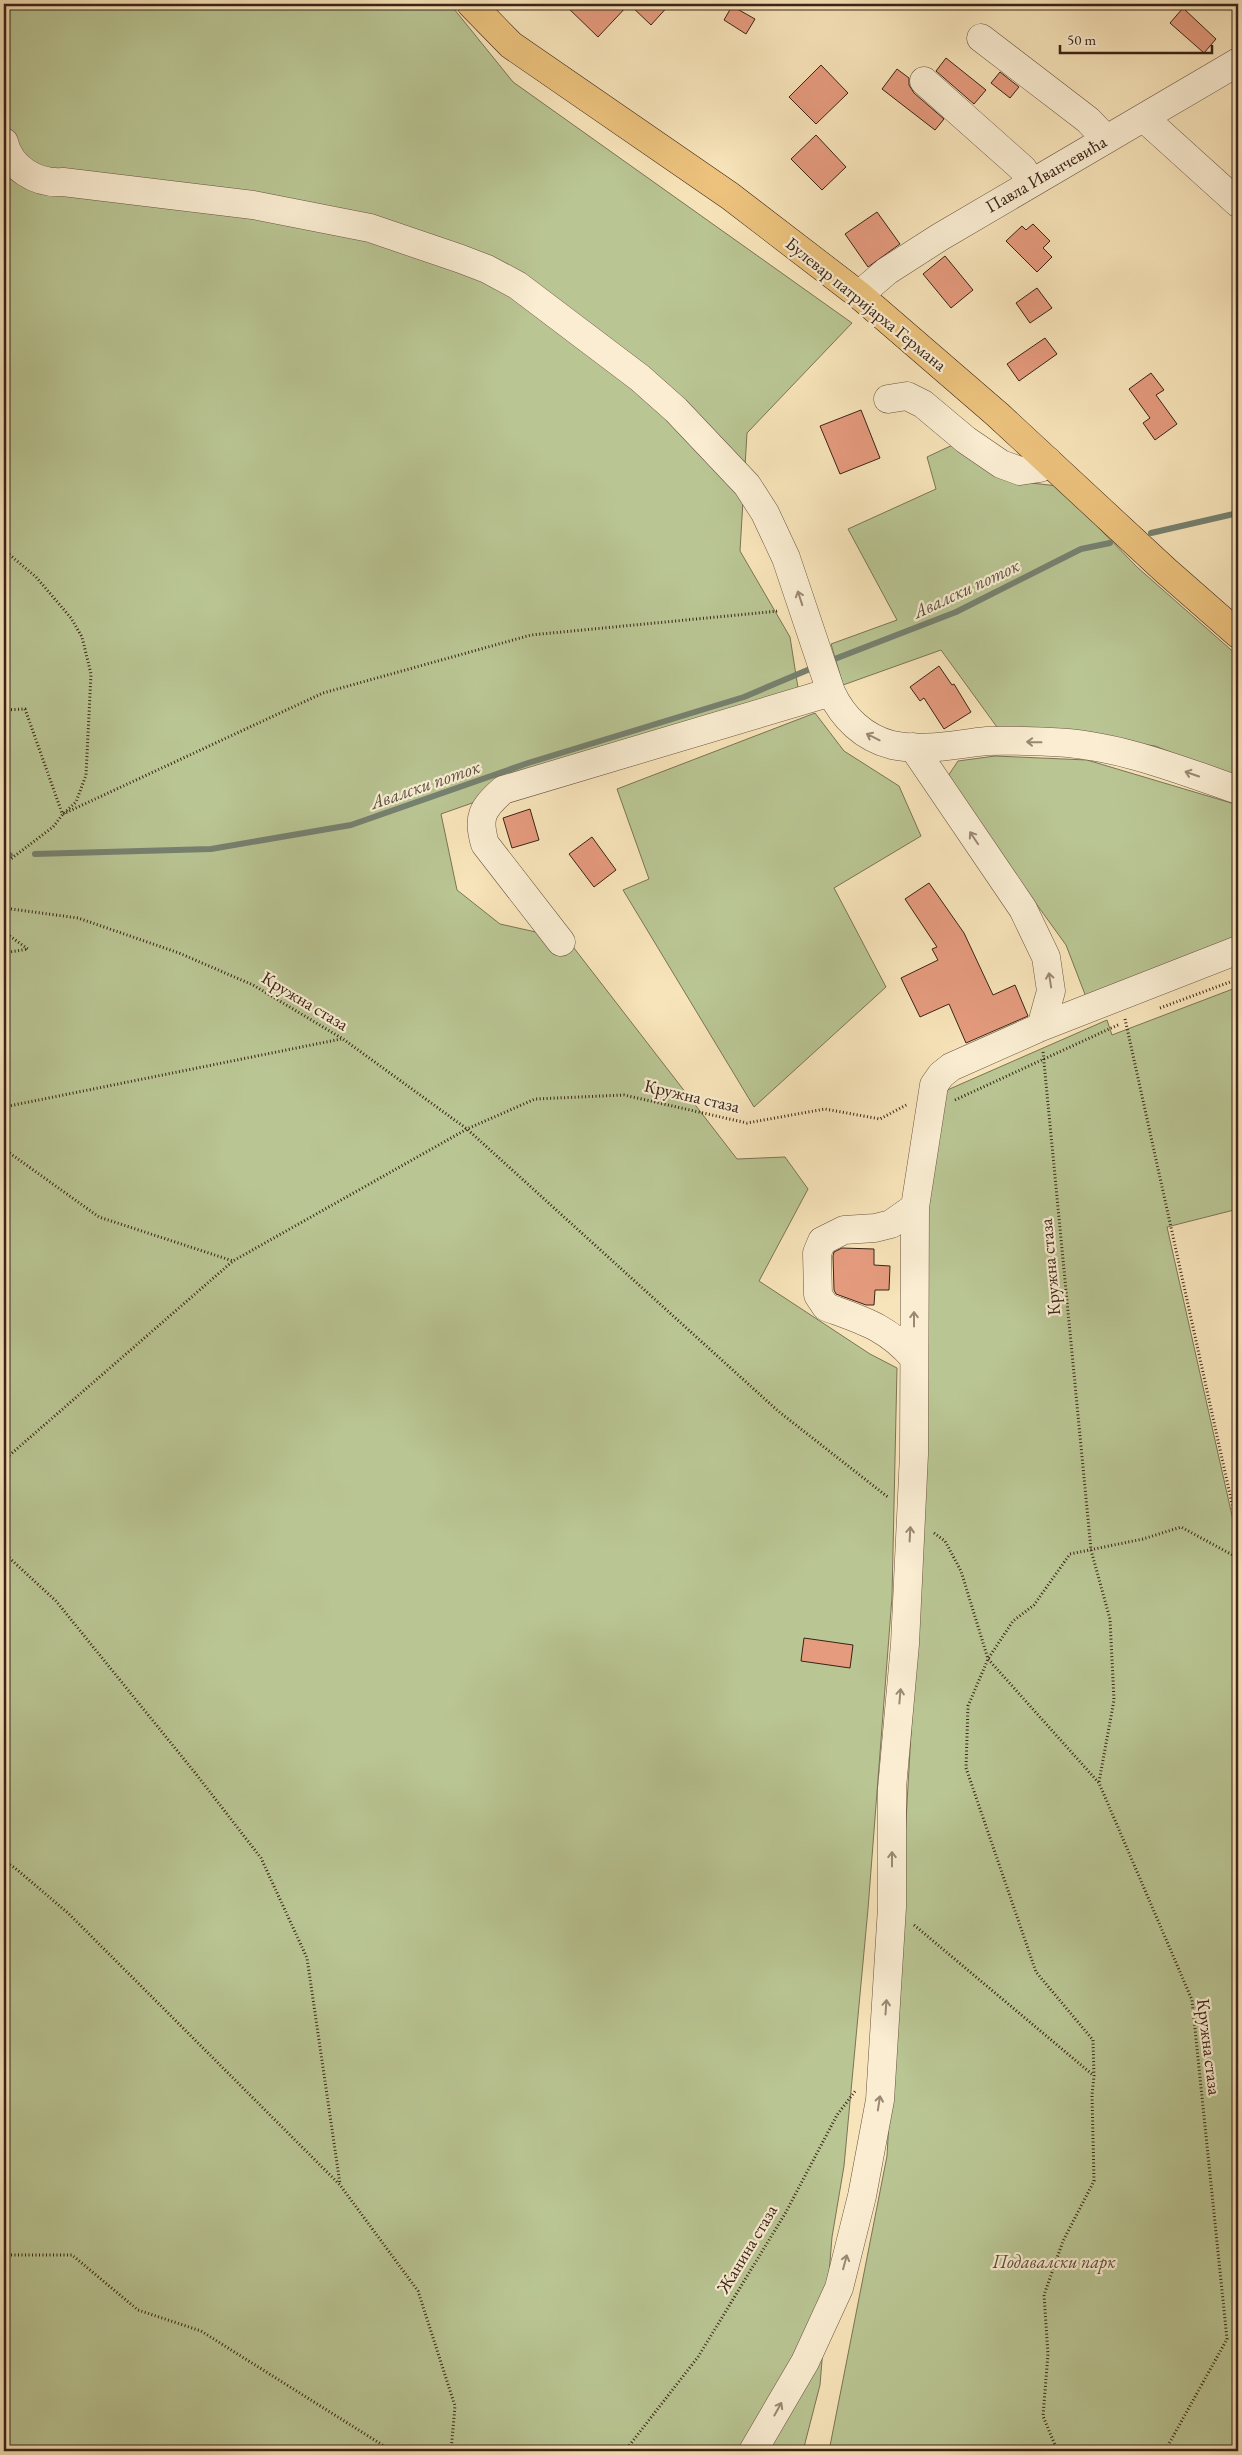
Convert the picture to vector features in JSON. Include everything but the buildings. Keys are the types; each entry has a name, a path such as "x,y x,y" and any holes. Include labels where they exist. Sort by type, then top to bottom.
{"main road":[{"name":"Булевар патријарха Германа","path":"471,4 511,45 754,214 859,295 998,415 1238,634"}],"street":[{"path":"981,38 1088,120 1106,139"},
{"name":"Павла Иванчевића","path":"859,295 886,271 1030,183 1144,118 1234,72"},
{"path":"924,81 1023,169 1030,183"},
{"path":"1144,118 1238,203"},
{"path":"4,142 7,154 16,167 51,183 63,182 253,205 370,228 461,259 517,285 640,378 676,410 747,485 766,513 786,558 831,692 845,716 865,733 893,745 913,747 937,747 988,741 1064,743 1101,748 1159,763 1238,790"},
{"path":"888,399 907,396 923,404 966,440 1001,464 1020,472 1040,468 1048,461"},
{"path":"561,942 485,844 480,825 483,812 503,790 831,692"},
{"path":"913,747 1023,909 1046,957 1051,991 1041,1027"},
{"path":"753,2451 805,2362 839,2288 862,2196 880,2096 892,1907 892,1788 905,1644 914,1454 915,1206 932,1092 937,1080 951,1067 1119,995 1238,950"},
{"path":"914,1358 898,1340 885,1330 826,1307 822,1303 818,1295 816,1253 822,1241 835,1234 892,1224 915,1206"}],"path":[{"path":"4,550 36,577 71,618 82,637 91,674 86,775 76,802 53,827 4,864"},
{"path":"63,814 323,693 531,634 803,609"},
{"path":"4,710 25,710 63,814"},
{"name":"Кружна стаза","path":"4,908 78,918 179,953 252,985 343,1039 467,1129 535,1099 624,1095 747,1123 825,1109 880,1119 932,1092"},
{"path":"4,932 28,949 4,953"},
{"path":"1151,1012 1238,979"},
{"path":"1119,995 1238,1531"},
{"path":"932,1092 950,1103 1134,1018"},
{"path":"4,1107 343,1039"},
{"name":"Кружна стаза","path":"1044,1060 1091,1550 1110,1619 1114,1700 1099,1783"},
{"path":"4,1460 233,1261 467,1129 778,1411 945,1541 961,1571 988,1659"},
{"path":"4,1149 99,1217 233,1261"},
{"path":"1055,2451 1055,2445 1044,2416 1048,2354 1044,2295 1063,2241 1094,2181 1092,2095 1094,2040 1036,1972 966,1768 968,1706 988,1659 1012,1621 1034,1604 1070,1554 1143,1539 1182,1527 1238,1558"},
{"path":"4,1553 56,1601 196,1774 261,1858 307,1958 340,2184"},
{"name":"Кружна стаза","path":"988,1659 1099,1783 1192,2000 1227,2339 1165,2451"},
{"path":"4,1861 15,1868 68,1913 340,2184 418,2291 455,2406 451,2451"},
{"path":"892,1907 1094,2076"},
{"name":"Жанина стаза","path":"625,2451 698,2357 786,2212 837,2116 860,2086"},
{"path":"4,2255 72,2255 138,2310 201,2331 392,2451"}],"green space":[{"path":"4,4 450,4 513,82 852,323 747,433 740,551 790,637 798,688 441,814 457,890 500,924 567,939 737,1159 785,1157 808,1189 759,1281 870,1354 897,1368 892,1597 868,1909 844,2166 832,2237 820,2385 803,2451 4,2451"},
{"path":"959,442 1013,481 1058,486 1137,567 1238,656 1238,779 1155,746 1061,733 1002,734 941,650 843,685 831,644 897,620 848,529 936,489 927,457"},
{"path":"815,713 844,751 899,786 921,836 834,888 886,987 754,1107 623,890 649,879 617,789"},
{"path":"995,756 1087,760 1238,805 1238,943 1086,997 1066,945 946,779 958,761"},
{"name":"Подавалски парк","path":"1238,987 1238,1209 1167,1227 1238,1542 1238,2451 829,2451 887,2156 926,1469 928,1327 926,1207 945,1091 1107,1020 1112,1035"}],"waterway":[{"name":"Авалски поток","path":"1151,533 1238,513"},
{"name":"Авалски поток","path":"832,660 956,612 1081,549 1110,543"},
{"name":"Авалски поток","path":"35,854 211,849 351,825 528,763 744,697 810,669"},
{"name":"Авалски поток","path":"4,856 10,855"}]}
